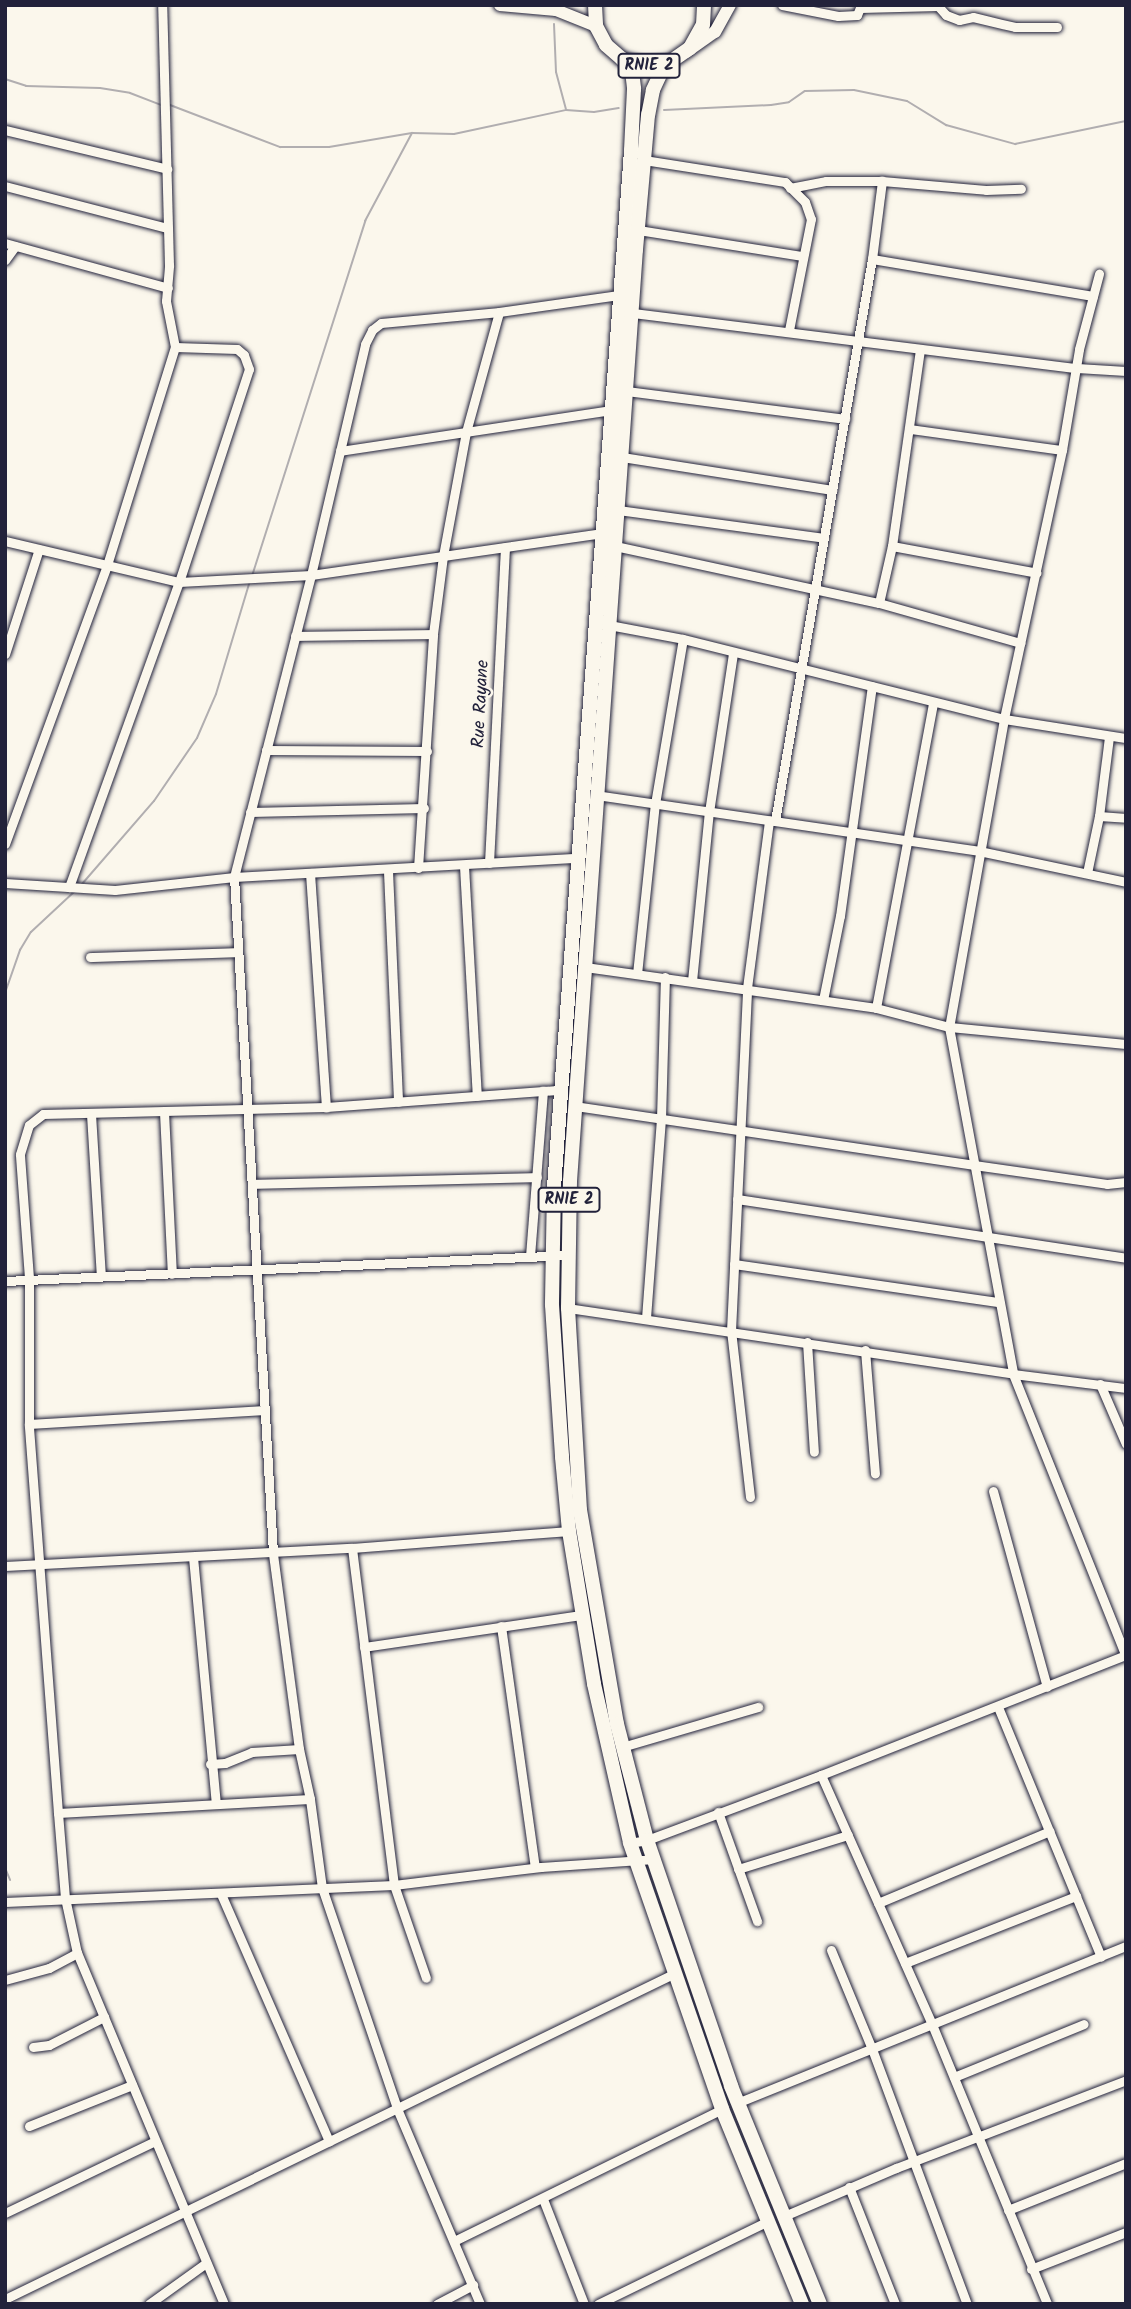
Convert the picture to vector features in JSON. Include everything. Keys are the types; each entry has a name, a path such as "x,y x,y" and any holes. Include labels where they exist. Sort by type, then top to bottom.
{"main road":[{"path":"500,5 556,10 597,26 595,5"},
{"name":"RNIE 2","path":"597,26 611,50 631,63 647,66 665,64 686,52 699,34 704,5"},
{"path":"686,52 715,32 730,5"},
{"name":"RNIE 2","path":"631,63 634,89 632,130 560,1090 551,1255 557,1393 569,1531 582,1615 607,1751 630,1843 722,2109 802,2304"},
{"name":"RNIE 2","path":"665,64 650,103 644,160 575,1106 568,1308 580,1510 600,1639 622,1748 647,1840 737,2103 820,2304"}],"street":[{"path":"5,844 107,565 176,347 166,311 167,169 162,5"},
{"path":"782,5 838,16 857,15 860,7 938,6 946,15 959,20 973,17 1015,27 1057,27"},
{"path":"5,130 167,169"},
{"path":"644,160 785,182 805,202 811,219 789,330"},
{"path":"790,188 826,181 882,181 986,190 1021,189"},
{"path":"750,1497 731,1331 747,988 772,821 873,258 882,181"},
{"path":"5,186 167,228"},
{"path":"638,230 803,256"},
{"path":"5,243 168,288"},
{"path":"5,260 16,246"},
{"path":"873,258 1093,296"},
{"path":"630,1843 647,1840 821,1775 1126,1655 1013,1374 949,1027 1003,719 1037,573 1077,368 1099,274"},
{"path":"480,2304 397,2108 322,1888 310,1799 299,1749 273,1553 234,877 311,575 365,344 372,330 382,323 499,312 619,295"},
{"path":"418,868 424,808 433,634 443,556 466,432 499,312"},
{"path":"633,313 789,330 1077,368 1126,371"},
{"path":"69,887 179,582 248,369 248,363 237,349 176,347"},
{"path":"879,603 892,546 920,349"},
{"path":"627,391 845,419"},
{"path":"340,451 612,410"},
{"path":"910,429 1062,450"},
{"path":"622,457 832,490"},
{"path":"618,510 824,538"},
{"path":"5,541 179,582 311,575 601,533"},
{"path":"615,546 879,603 1020,643"},
{"path":"892,546 1037,573"},
{"name":"Rue Rayane","path":"489,863 505,547"},
{"path":"5,654 39,549"},
{"path":"610,625 683,639 933,704 1003,719 1126,738"},
{"path":"295,636 433,634"},
{"path":"637,974 655,804 683,639"},
{"path":"692,981 709,812 733,653"},
{"path":"824,1000 872,686"},
{"path":"876,1008 933,704"},
{"path":"1087,873 1099,816 1109,737"},
{"path":"266,750 426,751"},
{"path":"596,795 979,851 1126,882"},
{"path":"250,812 424,808"},
{"path":"1099,816 1126,818"},
{"path":"5,883 115,890 234,877 388,871 577,858"},
{"path":"464,866 477,1096"},
{"path":"388,871 398,1102"},
{"path":"310,873 326,1107"},
{"path":"90,957 237,952"},
{"path":"584,967 876,1008 949,1027 1126,1044"},
{"path":"646,1318 661,1119 665,977"},
{"path":"224,2304 77,1953 65,1898 29,1424 29,1278 20,1154 24,1132 33,1119 44,1114 326,1107 560,1090"},
{"path":"530,1256 544,1091"},
{"path":"575,1106 974,1166 1107,1184 1126,1182"},
{"path":"164,1112 172,1274"},
{"path":"91,1114 101,1276"},
{"path":"251,1184 537,1177"},
{"path":"737,1199 1126,1258"},
{"path":"5,1281 569,1255"},
{"path":"734,1264 999,1302"},
{"path":"568,1308 1013,1374 1126,1388"},
{"path":"807,1342 814,1452"},
{"path":"865,1350 875,1474"},
{"path":"1100,1384 1126,1444"},
{"path":"29,1424 265,1410"},
{"path":"993,1491 1047,1688"},
{"path":"5,1566 273,1553 569,1531"},
{"path":"352,1548 394,1885 426,1978"},
{"path":"193,1557 210,1764 216,1804"},
{"path":"364,1647 582,1615"},
{"path":"501,1626 535,1867"},
{"path":"622,1748 758,1707"},
{"path":"998,1707 1101,1957"},
{"path":"210,1764 225,1763 251,1752 299,1749"},
{"path":"821,1775 931,2022 1047,2304"},
{"path":"58,1813 310,1799"},
{"path":"718,1812 757,1921"},
{"path":"878,1903 1050,1831"},
{"path":"738,1869 848,1835"},
{"path":"5,1902 394,1885 535,1867 636,1863 654,1859"},
{"path":"221,1894 329,2141"},
{"path":"905,1963 1076,1895"},
{"path":"737,2103 872,2049 931,2022 1126,1947"},
{"path":"831,1950 872,2049 967,2304"},
{"path":"5,1980 49,1968 77,1953"},
{"path":"5,2299 673,1973"},
{"path":"33,2047 49,2045 104,2017"},
{"path":"954,2077 1084,2024"},
{"path":"784,2216 914,2161 1126,2080"},
{"path":"29,2126 132,2085"},
{"path":"454,2241 722,2109"},
{"path":"5,2213 155,2141"},
{"path":"1008,2210 1126,2163"},
{"path":"849,2187 895,2304"},
{"path":"543,2199 584,2304"},
{"path":"598,2304 768,2221"},
{"path":"1031,2269 1126,2232"},
{"path":"149,2304 206,2263"},
{"path":"437,2304 472,2286"}],"waterway":[{"path":"554,24 556,72 566,109"},
{"path":"5,79 26,86 100,88 130,93 161,105"},
{"path":"664,110 771,105 789,102 805,91 854,90 907,101 946,125 1015,144 1126,121"},
{"path":"170,105 280,147 329,147 412,133 454,134 566,110 594,112 619,108"},
{"path":"252,576 365,221 412,133"},
{"path":"82,884 154,801 197,738 216,694 250,581"},
{"path":"5,993 20,950 31,932 76,890"},
{"path":"5,1868 10,1880"}]}
